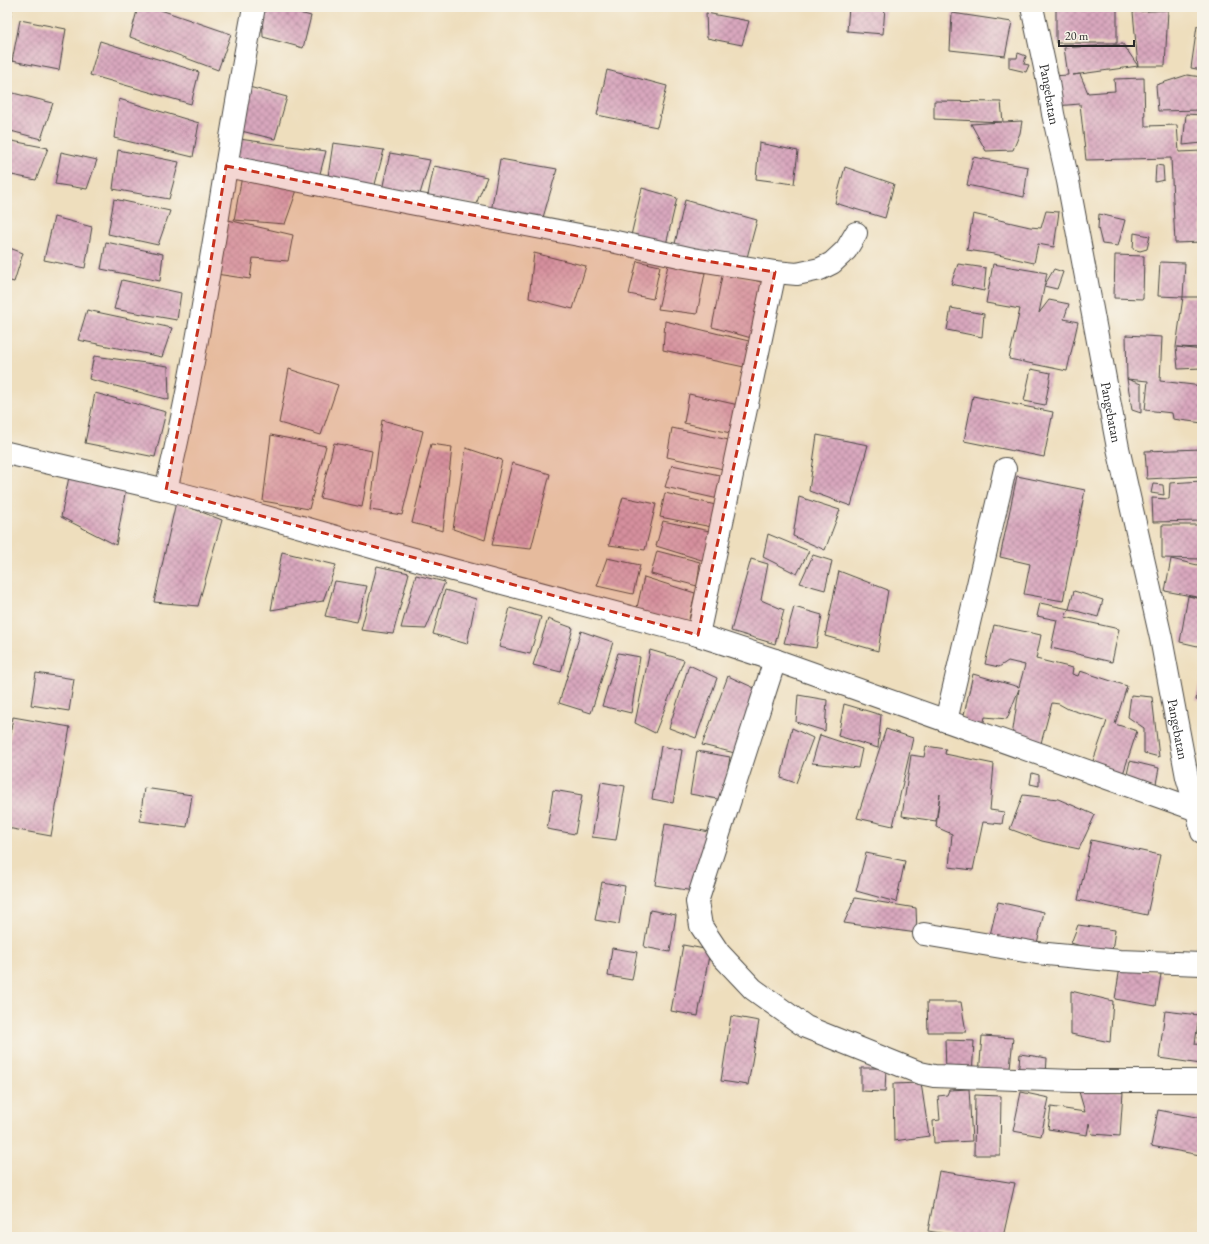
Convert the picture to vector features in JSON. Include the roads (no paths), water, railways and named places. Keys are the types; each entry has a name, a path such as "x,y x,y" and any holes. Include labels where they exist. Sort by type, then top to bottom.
{"street":[{"path":"166,490 177,446 208,279 254,7"},
{"name":"Pangebatan","path":"1032,7 1068,181 1118,448 1161,638 1187,777 1200,811 1202,832"},
{"path":"226,166 616,242 693,259 776,272 797,274 820,269 832,263 846,250 856,233"},
{"path":"698,634 776,272"},
{"path":"7,453 220,504 453,570 698,634 1200,811"},
{"path":"946,721 1005,469"},
{"path":"775,660 697,902 702,926 719,953 753,989 806,1027 920,1073 934,1076 1074,1081 1202,1081"},
{"path":"924,934 1037,953 1120,960 1202,964"}]}
